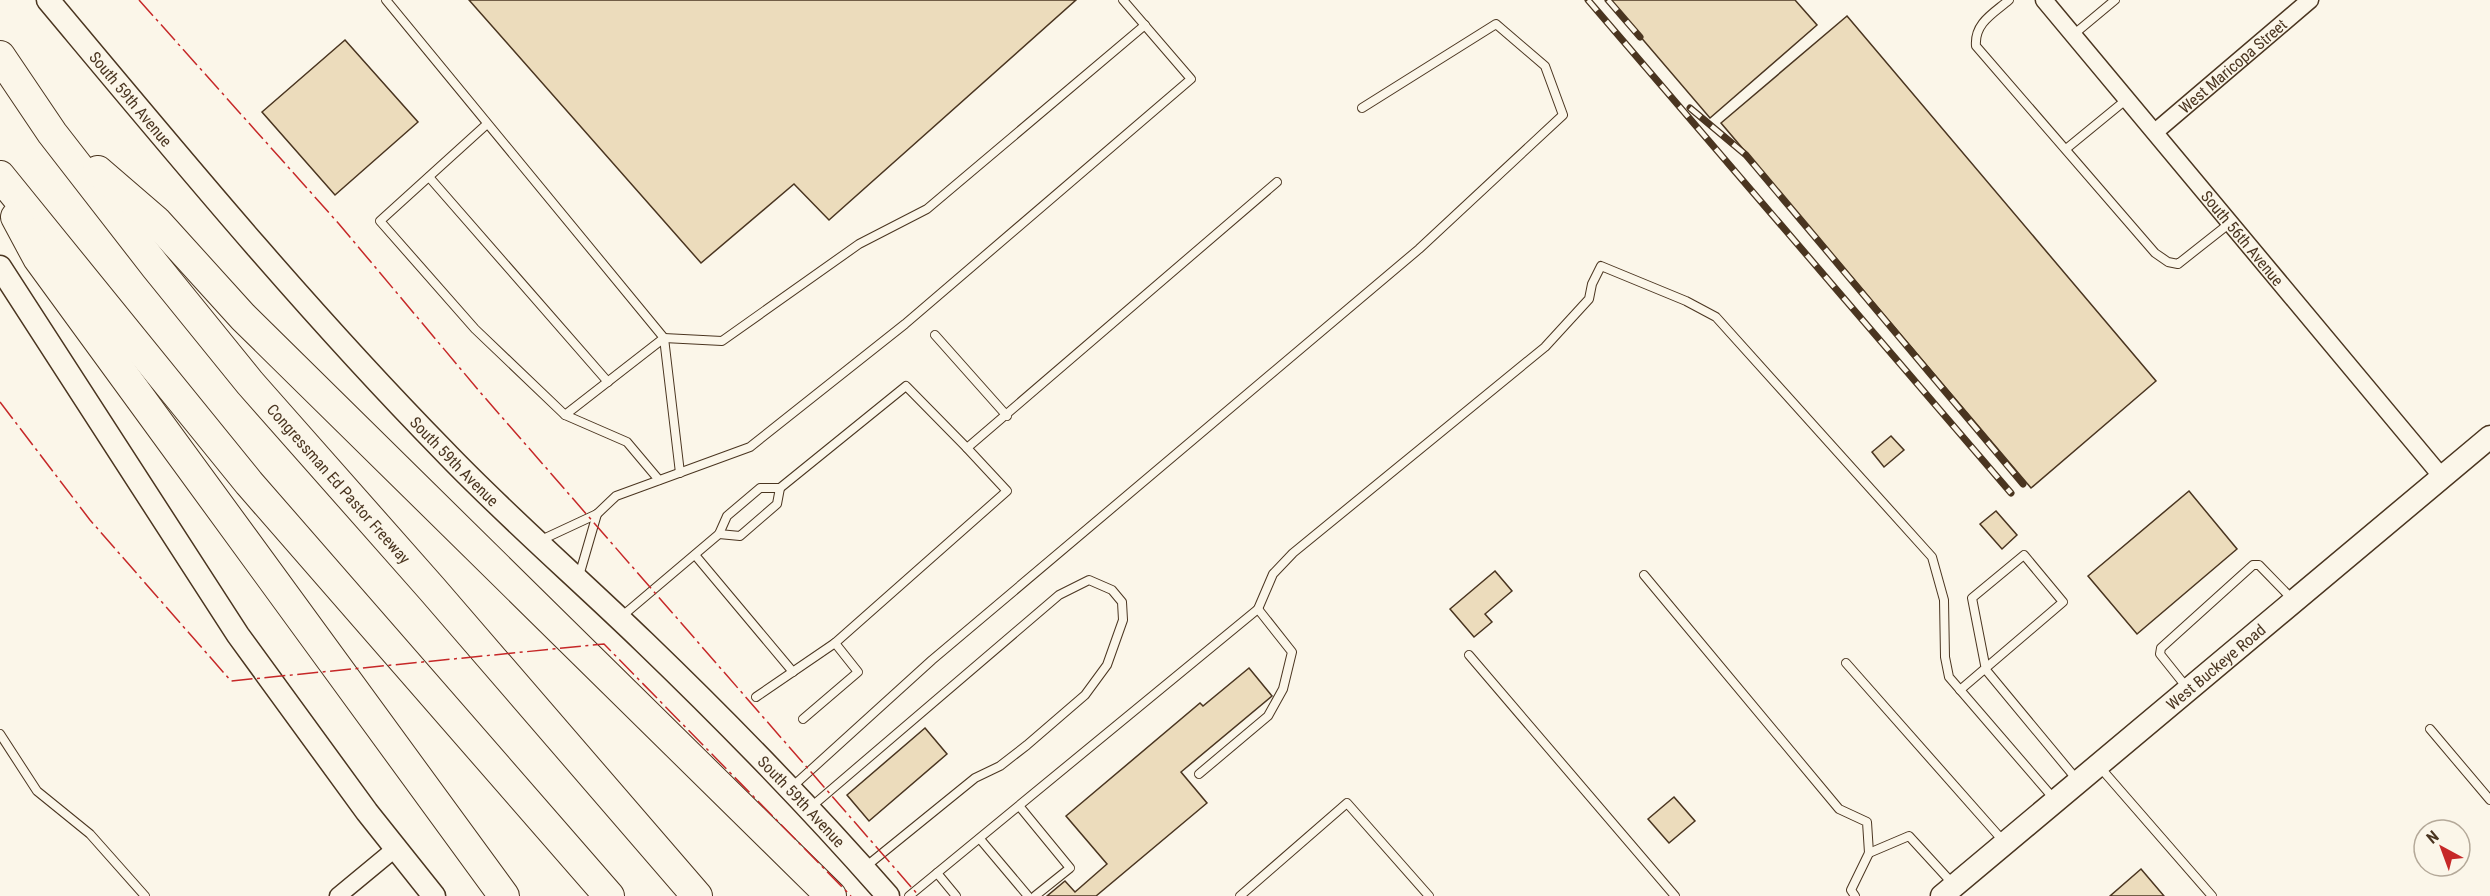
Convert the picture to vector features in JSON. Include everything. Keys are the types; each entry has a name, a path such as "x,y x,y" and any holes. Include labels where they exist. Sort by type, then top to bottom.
{"highway":[{"name":"Congressman Ed Pastor Freeway","path":"0,56 52,133 250,383 697,896"},
{"path":"52,133 156,221 243,317 831,896"},
{"path":"0,176 249,483 609,896"},
{"path":"0,188 38,258 504,896"}],"main road":[{"name":"South 59th Avenue","path":"48,0 311,310 443,451 619,618 789,790 888,896"},
{"path":"0,267 238,635 309,735 434,896"},
{"name":"West Buckeye Road","path":"1948,891 2490,437"}],"street":[{"name":"South 56th Avenue","path":"2044,0 2442,477"},
{"name":"West Maricopa Street","path":"2155,132 2310,0"},
{"path":"338,896 396,848"}],"lane":[{"path":"386,0 664,338 680,472"},
{"path":"537,542 597,514 616,496 750,447 905,324 1191,80 1123,0"},
{"path":"2009,0 1980,25 1975,35 1976,46 2155,253 2168,262 2178,264 2230,223"},
{"path":"2073,35 2115,0"},
{"path":"789,790 932,660 1419,249 1563,115 1545,66 1496,24 1362,108"},
{"path":"565,415 664,338 722,341 860,244 927,209 1145,25"},
{"path":"2066,149 2127,99"},
{"path":"487,124 380,220 476,329 565,415 627,442 658,480"},
{"path":"429,177 608,382"},
{"path":"967,448 1277,182"},
{"path":"909,896 1258,609 1273,574 1293,553 1545,347 1589,299 1592,284 1601,266 1686,301 1716,317 1932,557 1944,600 1945,657 1949,677 2055,800"},
{"path":"935,335 1007,416"},
{"path":"619,618 719,534 728,516 760,488 780,488 906,386 1007,491 835,643 756,698"},
{"path":"719,534 740,536 777,504 780,488"},
{"path":"578,580 597,514"},
{"path":"695,555 793,672"},
{"path":"1960,690 1986,670 2063,602 2025,555 1972,598 1986,670 2078,782"},
{"path":"2189,689 2160,654 2160,648 2253,565 2259,565 2294,601"},
{"path":"1644,575 1839,809 1867,822 1869,853 1851,890 1855,896"},
{"path":"808,810 1059,595 1089,580 1112,590 1122,602 1123,620 1107,665 1085,695 1027,745 1000,765 975,778 864,868"},
{"path":"1199,774 1268,716 1283,689 1292,652 1258,609"},
{"path":"803,719 858,672 835,643"},
{"path":"1469,655 1675,896"},
{"path":"1846,663 2005,843"},
{"path":"2430,729 2490,800"},
{"path":"0,734 37,791 90,834 145,896"},
{"path":"2098,765 2212,896"},
{"path":"1240,896 1347,803 1429,896"},
{"path":"1020,807 1070,868 1035,896"},
{"path":"1869,853 1909,836 1948,891"},
{"path":"980,839 1028,896"},
{"path":"937,873 956,896"}],"building":[{"path":"469,0 1076,0 829,220 794,184 701,263"},
{"path":"1609,0 1795,0 1817,25 1710,118"},
{"path":"1847,16 2156,381 2031,488 1721,123"},
{"path":"345,40 418,122 335,195 262,112"},
{"path":"1891,436 1904,450 1884,467 1872,452"},
{"path":"2189,491 2237,549 2137,634 2088,576"},
{"path":"1996,511 2017,535 2002,549 1980,524"},
{"path":"1495,571 1512,591 1485,614 1492,622 1474,637 1450,609"},
{"path":"1249,668 1272,696 1181,772 1207,803 1096,896 1047,896 1065,881 1075,892 1107,864 1066,816 1200,703 1203,706"},
{"path":"925,728 947,754 869,821 847,795"},
{"path":"1674,797 1695,821 1669,843 1648,819"},
{"path":"2141,869 2164,896 2110,896"}],"railway":[{"path":"1588,0 2011,493"},
{"path":"1608,0 1640,37"},
{"path":"1690,108 1746,155 2023,484"}],"power":[{"path":"139,0 339,224 480,392 919,896"},
{"path":"0,402 90,520 231,681 604,644 851,896"}]}
